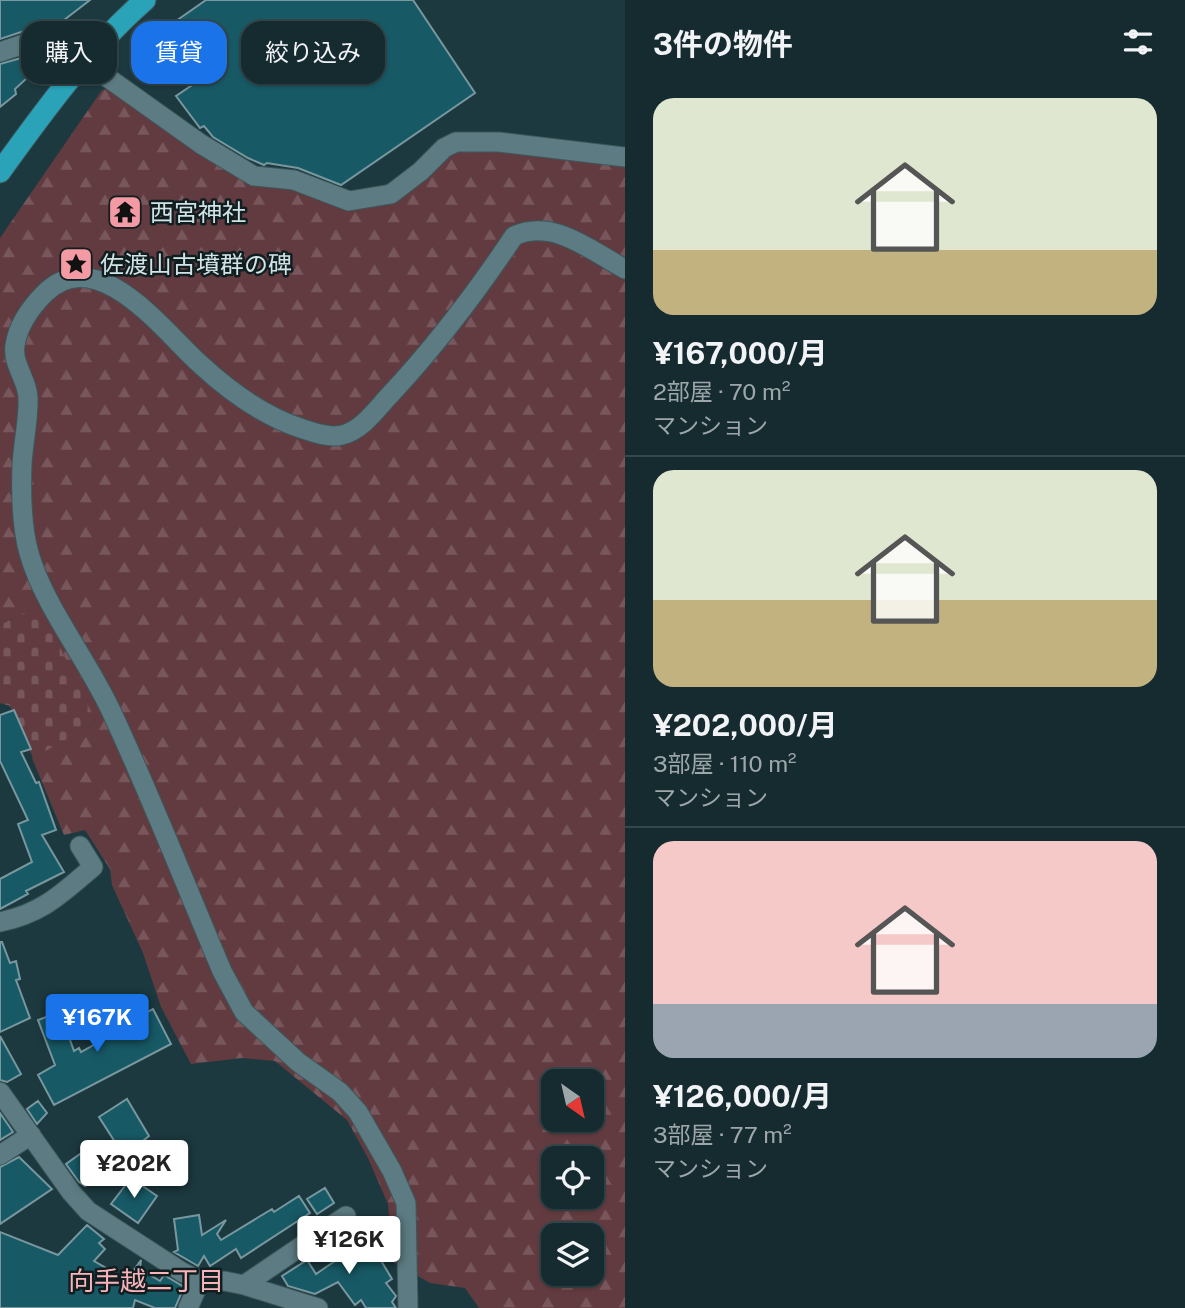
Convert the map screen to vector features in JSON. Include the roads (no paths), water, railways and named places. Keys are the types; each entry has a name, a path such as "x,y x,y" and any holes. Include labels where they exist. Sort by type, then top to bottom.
{"highway":[{"path":"117,28 145,0"},
{"path":"0,172 65,84"}],"street":[{"path":"0,52 21,45"},
{"path":"117,83 201,144 254,176 294,180 349,201 391,194 421,171 444,148 456,142 498,142 625,157"},
{"path":"408,1308 406,1203 392,1171 358,1112 340,1093 298,1062 244,1012 222,971 103,693 36,575 27,549 22,505 22,461 28,396 16,364 14,350 27,316 36,302 51,288 65,281 81,279 111,284 143,308 200,364 252,405 285,423 335,436 355,430 407,376 467,304 513,236 524,231 538,230 562,234 625,269"},
{"path":"0,922 45,908 93,867 80,846"},
{"path":"0,1092 71,1192 88,1211 200,1281 224,1281 244,1285 318,1308"},
{"path":"0,1155 31,1135"},
{"path":"244,1285 346,1216"},
{"path":"188,1308 200,1281"}],"place":[{"name":"西宮神社","path":"125,212"},
{"name":"佐渡山古墳群の碑","path":"76,264"}],"district":[{"name":"向手越二丁目","path":"146,1280"}]}
